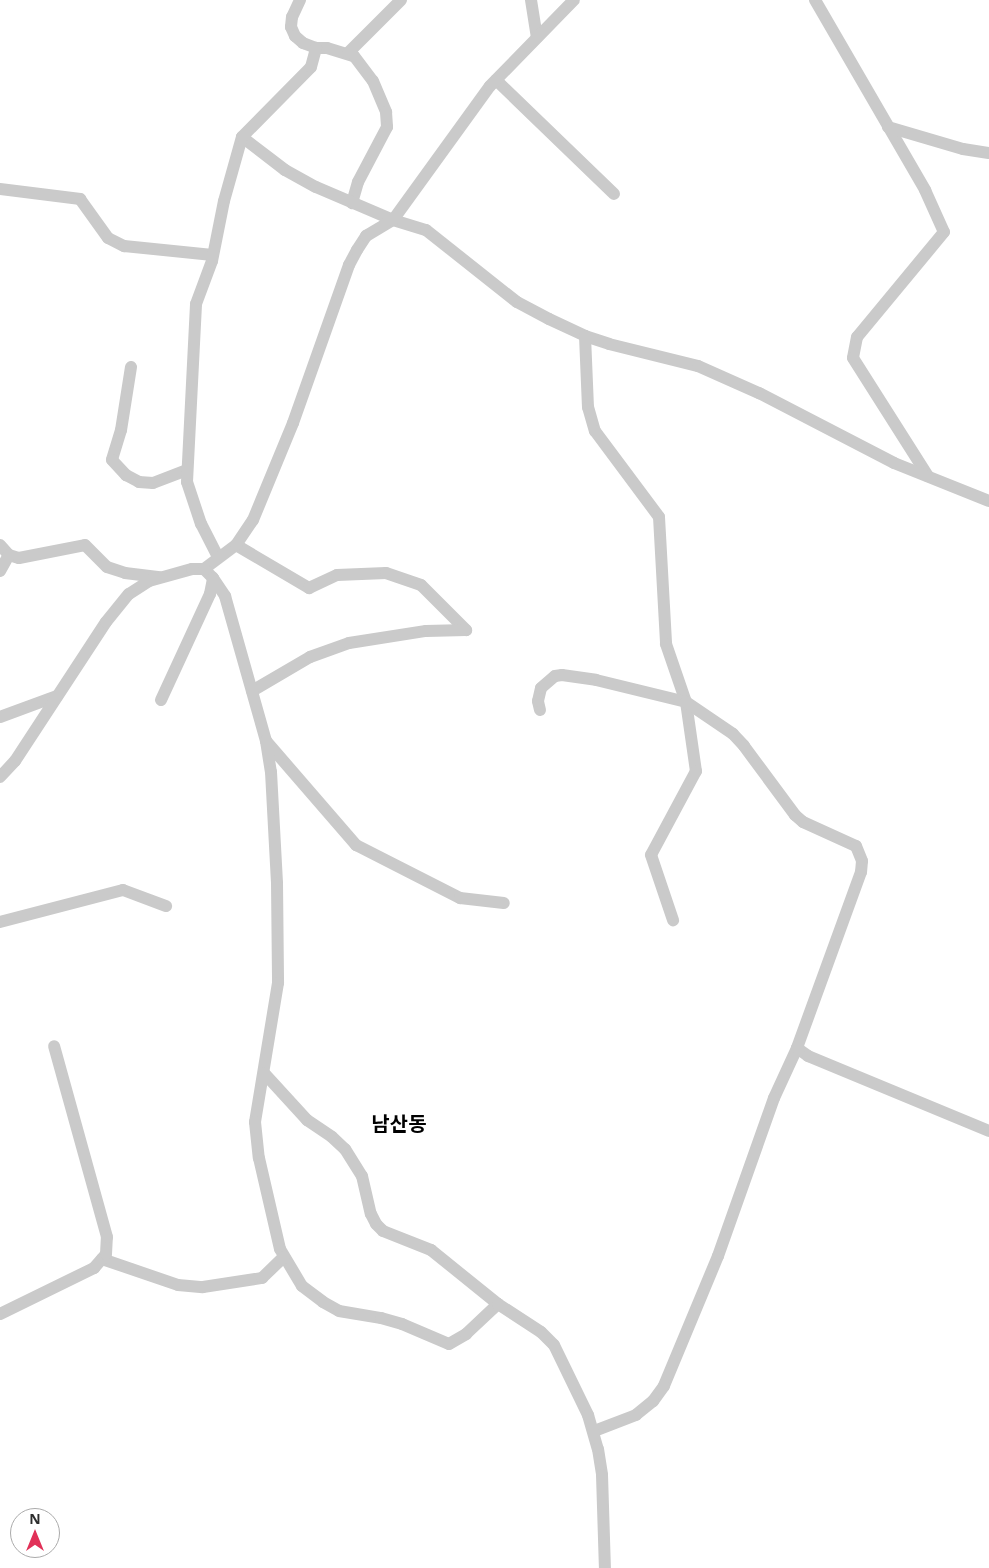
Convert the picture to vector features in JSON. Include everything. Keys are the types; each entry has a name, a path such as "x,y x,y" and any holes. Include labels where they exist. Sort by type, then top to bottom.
{"street":[{"path":"300,0 292,18 291,27 295,36 303,43 316,48 348,53 362,65 381,96 387,127 358,182 352,203"},
{"path":"348,53 401,0"},
{"path":"531,0 537,38"},
{"path":"161,700 210,594 208,573 218,557 236,545 253,520 276,467 349,265 366,236 393,220 496,80 574,0"},
{"path":"815,0 925,190 944,232 857,337 853,358 928,476"},
{"path":"218,557 201,524 187,482 195,312 213,255 224,201 242,137 311,67 316,48"},
{"path":"496,80 614,194"},
{"path":"888,127 963,149 989,153"},
{"path":"242,137 285,170 352,203 393,220 426,230 517,302 585,336 698,366 759,393 878,455 989,501"},
{"path":"0,190 80,199 108,238 124,246 213,255"},
{"path":"585,336 588,407 594,431 658,517 666,644 686,702 696,771 651,855 673,920"},
{"path":"130,367 121,430 112,460 126,475 139,482 154,484 187,470"},
{"path":"0,546 9,555 19,558 85,545 107,567 125,573 162,577"},
{"path":"236,545 309,588 337,575 386,573 421,585 466,630 426,631 349,643 310,657 252,692"},
{"path":"0,571 9,555"},
{"path":"0,777 15,761 57,696 120,604 129,594 149,581 192,569 208,573 225,596 266,741 272,800 278,969 276,1002 255,1122 256,1138 280,1250 302,1286 339,1311 381,1318 449,1344 466,1334 498,1304"},
{"path":"540,710 538,701 541,688 555,676 562,675 596,680 686,702 733,734 795,815 803,822 847,841 856,846 860,853 861,872 797,1048 774,1098 718,1256 664,1386 653,1401 636,1415 594,1431"},
{"path":"0,717 57,696"},
{"path":"266,741 356,845 460,898 504,903"},
{"path":"0,922 123,890 166,906"},
{"path":"0,1314 94,1268 106,1254 107,1237 54,1046"},
{"path":"797,1048 808,1056 989,1131"},
{"path":"264,1073 307,1120 332,1137 345,1150 362,1176 371,1214 383,1231 431,1250 498,1304 541,1332 554,1345 578,1393 594,1431 602,1475 605,1568"},
{"path":"102,1259 178,1286 203,1287 262,1278 284,1257"}],"district":[{"name":"남산동","path":"399,1123"}]}
